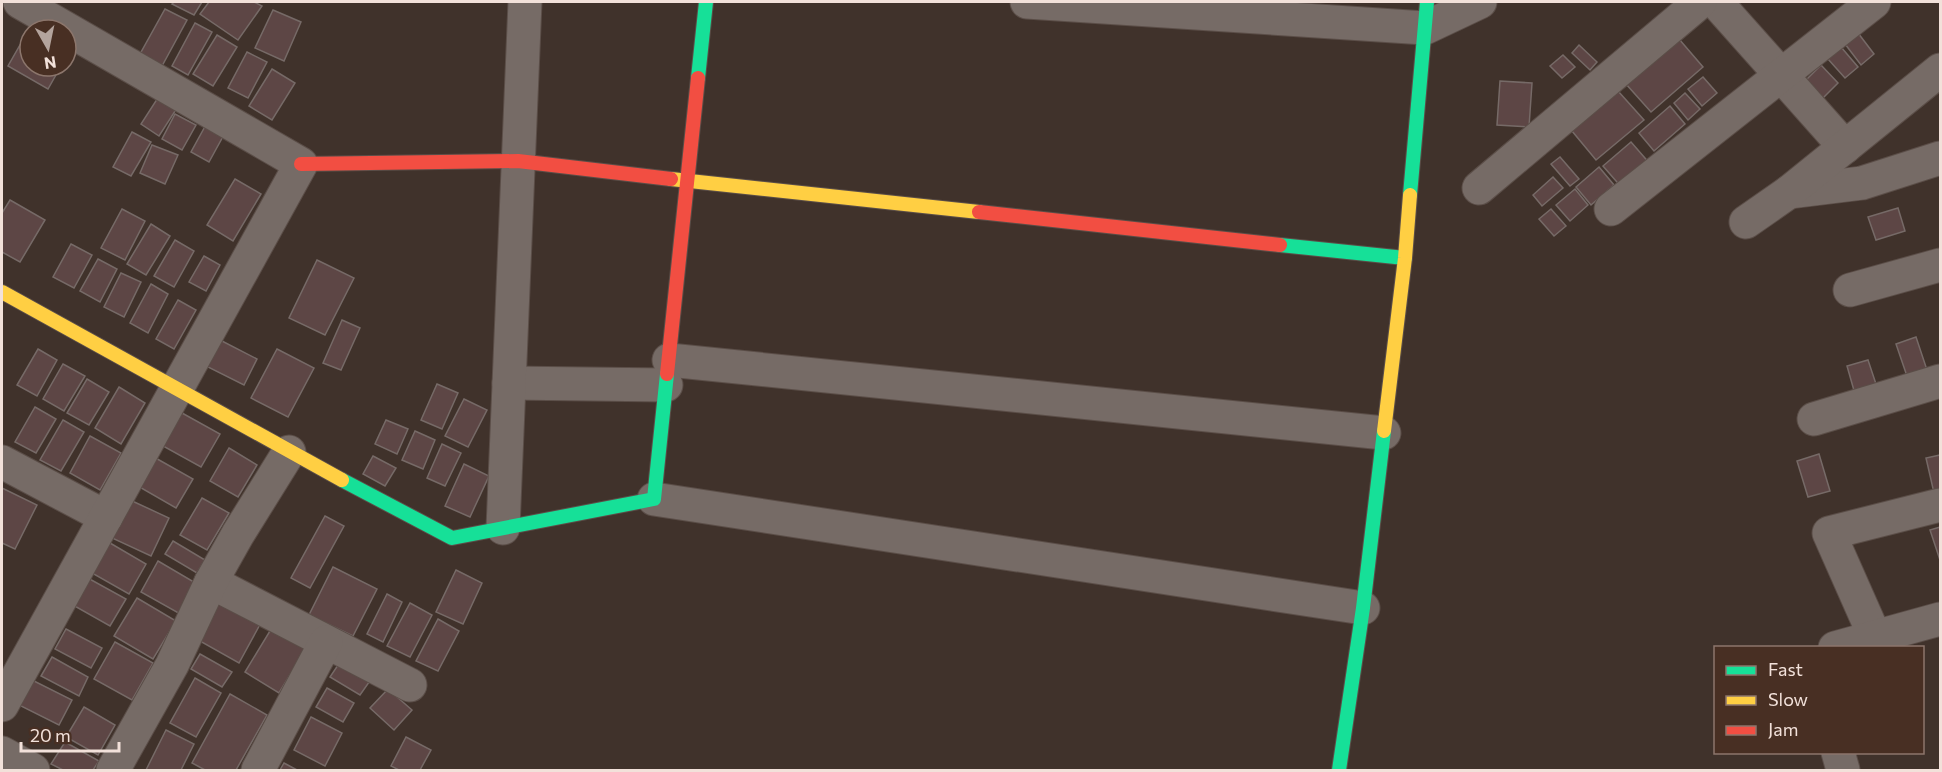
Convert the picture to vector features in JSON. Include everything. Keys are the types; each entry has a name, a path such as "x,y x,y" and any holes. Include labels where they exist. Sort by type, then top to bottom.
{"street":[{"path":"20,2 301,164 518,161 1405,258"},
{"path":"503,528 525,2"},
{"path":"654,499 706,2"},
{"path":"1027,2 1426,15 1480,2"},
{"path":"1479,188 1700,2"},
{"path":"1716,2 1845,147"},
{"path":"1611,209 1874,2"},
{"path":"1339,771 1363,608 1405,258 1426,15"},
{"path":"1746,222 1789,192 1941,70"},
{"path":"1789,192 1862,183 1941,158"},
{"path":"2,705 301,164"},
{"path":"1850,290 1941,265"},
{"path":"2,292 289,452 452,538 654,499 1363,608"},
{"path":"509,383 667,372 1384,433"},
{"path":"1814,419 1941,381"},
{"path":"113,771 172,665 238,534 289,452"},
{"path":"2,462 106,518"},
{"path":"1875,637 1829,533 1941,505"},
{"path":"212,582 410,685"},
{"path":"1842,646 1941,618"},
{"path":"258,771 326,642"},
{"path":"2,753 33,771"},
{"path":"1838,754 1843,771"}],"building":[{"path":"174,2 202,2 194,15 172,4"},
{"path":"209,2 254,2 262,6 238,40 200,14"},
{"path":"165,9 187,20 162,66 140,54"},
{"path":"273,10 301,22 284,61 255,48"},
{"path":"195,23 212,32 188,75 172,66"},
{"path":"1855,29 1874,54 1861,65 1842,40"},
{"path":"217,35 237,47 213,86 193,74"},
{"path":"1679,39 1703,67 1651,112 1626,84"},
{"path":"1579,45 1597,62 1590,70 1572,53"},
{"path":"1841,47 1858,67 1845,78 1828,59"},
{"path":"18,48 18,72 8,66"},
{"path":"247,52 267,62 248,98 228,88"},
{"path":"1563,55 1575,67 1562,78 1550,66"},
{"path":"1821,65 1838,83 1822,99 1804,82"},
{"path":"272,69 295,83 272,120 249,106"},
{"path":"1703,77 1717,93 1702,106 1688,89"},
{"path":"29,78 54,78 48,89"},
{"path":"1500,81 1532,83 1529,127 1497,125"},
{"path":"1618,91 1644,120 1596,160 1572,131"},
{"path":"161,93 179,105 159,136 141,124"},
{"path":"1685,93 1700,109 1688,120 1674,103"},
{"path":"1670,106 1685,124 1654,151 1639,133"},
{"path":"175,114 196,125 182,150 162,139"},
{"path":"208,121 226,131 209,162 191,152"},
{"path":"132,132 151,142 131,176 113,167"},
{"path":"1631,142 1651,165 1623,189 1603,166"},
{"path":"152,145 178,155 165,184 140,173"},
{"path":"1560,157 1579,179 1570,186 1551,164"},
{"path":"1599,167 1614,185 1591,205 1576,187"},
{"path":"1553,177 1563,188 1542,206 1533,195"},
{"path":"235,179 261,194 233,241 207,225"},
{"path":"1575,189 1588,205 1570,221 1556,205"},
{"path":"10,200 45,220 20,262 2,252 2,213"},
{"path":"1898,208 1905,231 1876,240 1868,217"},
{"path":"122,209 145,221 125,260 101,248"},
{"path":"1551,209 1566,226 1554,236 1539,219"},
{"path":"151,224 170,236 146,275 127,264"},
{"path":"175,240 194,251 174,287 154,276"},
{"path":"71,244 92,255 74,288 53,277"},
{"path":"204,256 220,265 206,291 189,282"},
{"path":"98,259 117,269 100,302 80,291"},
{"path":"317,260 354,278 325,335 289,318"},
{"path":"121,273 141,282 124,317 104,307"},
{"path":"151,284 168,294 148,333 130,323"},
{"path":"178,300 196,310 174,349 156,339"},
{"path":"342,320 360,328 341,370 323,363"},
{"path":"1916,337 1929,376 1909,382 1896,344"},
{"path":"220,340 257,359 244,385 206,366"},
{"path":"38,349 57,360 37,396 17,385"},
{"path":"277,349 314,368 288,417 251,398"},
{"path":"1868,360 1877,387 1855,394 1847,366"},
{"path":"63,364 85,376 64,411 43,399"},
{"path":"87,379 109,392 89,425 67,413"},
{"path":"437,384 458,393 442,429 421,420"},
{"path":"119,387 145,403 121,444 95,428"},
{"path":"464,399 487,410 468,447 445,436"},
{"path":"35,407 56,419 36,453 15,442"},
{"path":"182,413 220,434 201,467 163,446"},
{"path":"63,420 84,432 61,471 40,460"},
{"path":"386,420 408,429 397,454 375,444"},
{"path":"415,431 435,440 423,469 402,460"},
{"path":"90,436 121,453 100,490 70,473"},
{"path":"442,444 461,453 445,486 427,478"},
{"path":"229,448 257,465 238,497 210,481"},
{"path":"1819,454 1830,491 1808,497 1797,461"},
{"path":"1940,455 1940,492 1934,493 1926,458"},
{"path":"152,456 193,479 176,508 136,485"},
{"path":"373,456 396,468 385,486 363,474"},
{"path":"464,464 489,476 470,517 445,506"},
{"path":"2,488 37,505 15,549 2,543"},
{"path":"202,498 229,513 207,550 180,535"},
{"path":"130,500 169,518 151,556 112,538"},
{"path":"325,516 344,526 310,588 291,578"},
{"path":"1940,527 1940,560 1930,530"},
{"path":"173,541 205,560 197,573 165,554"},
{"path":"110,543 146,564 129,594 92,573"},
{"path":"158,561 199,585 182,615 141,592"},
{"path":"333,567 377,589 353,636 309,615"},
{"path":"456,570 482,583 463,624 436,612"},
{"path":"86,577 126,599 110,626 71,604"},
{"path":"215,592 263,619 239,663 191,636"},
{"path":"387,594 402,602 383,642 367,634"},
{"path":"137,598 176,621 153,659 114,636"},
{"path":"410,603 432,615 410,657 387,646"},
{"path":"438,619 459,631 438,671 416,661"},
{"path":"276,621 310,642 279,693 245,672"},
{"path":"66,629 102,648 91,668 55,649"},
{"path":"115,642 153,663 132,700 94,679"},
{"path":"200,654 232,672 222,687 191,669"},
{"path":"52,657 88,677 79,696 41,676"},
{"path":"342,659 372,678 360,695 330,677"},
{"path":"28,678 72,700 59,725 15,703"},
{"path":"195,678 221,693 196,737 170,723"},
{"path":"327,688 354,703 343,722 316,707"},
{"path":"388,689 412,710 394,730 370,708"},
{"path":"230,694 267,715 236,770 205,770 192,763"},
{"path":"84,707 115,725 98,755 66,737"},
{"path":"311,717 342,733 325,766 294,750"},
{"path":"166,730 194,744 181,770 146,770"},
{"path":"406,737 431,750 420,770 399,770 391,766"},
{"path":"65,742 99,761 93,770 63,770 51,764"},
{"path":"284,763 297,770 280,770"}],"traffic: fast":[{"path":"698,78 706,2"},
{"path":"1410,195 1427,2"},
{"path":"1280,245 1405,258"},
{"path":"342,480 452,538 654,499 667,374"},
{"path":"1339,770 1363,608 1384,431"}],"traffic: slow":[{"path":"671,179 979,212"},
{"path":"1384,431 1405,258 1410,195"},
{"path":"2,292 342,480"}],"traffic: jam":[{"path":"667,374 698,78"},
{"path":"301,164 518,161 671,179"},
{"path":"979,212 1280,245"}]}
